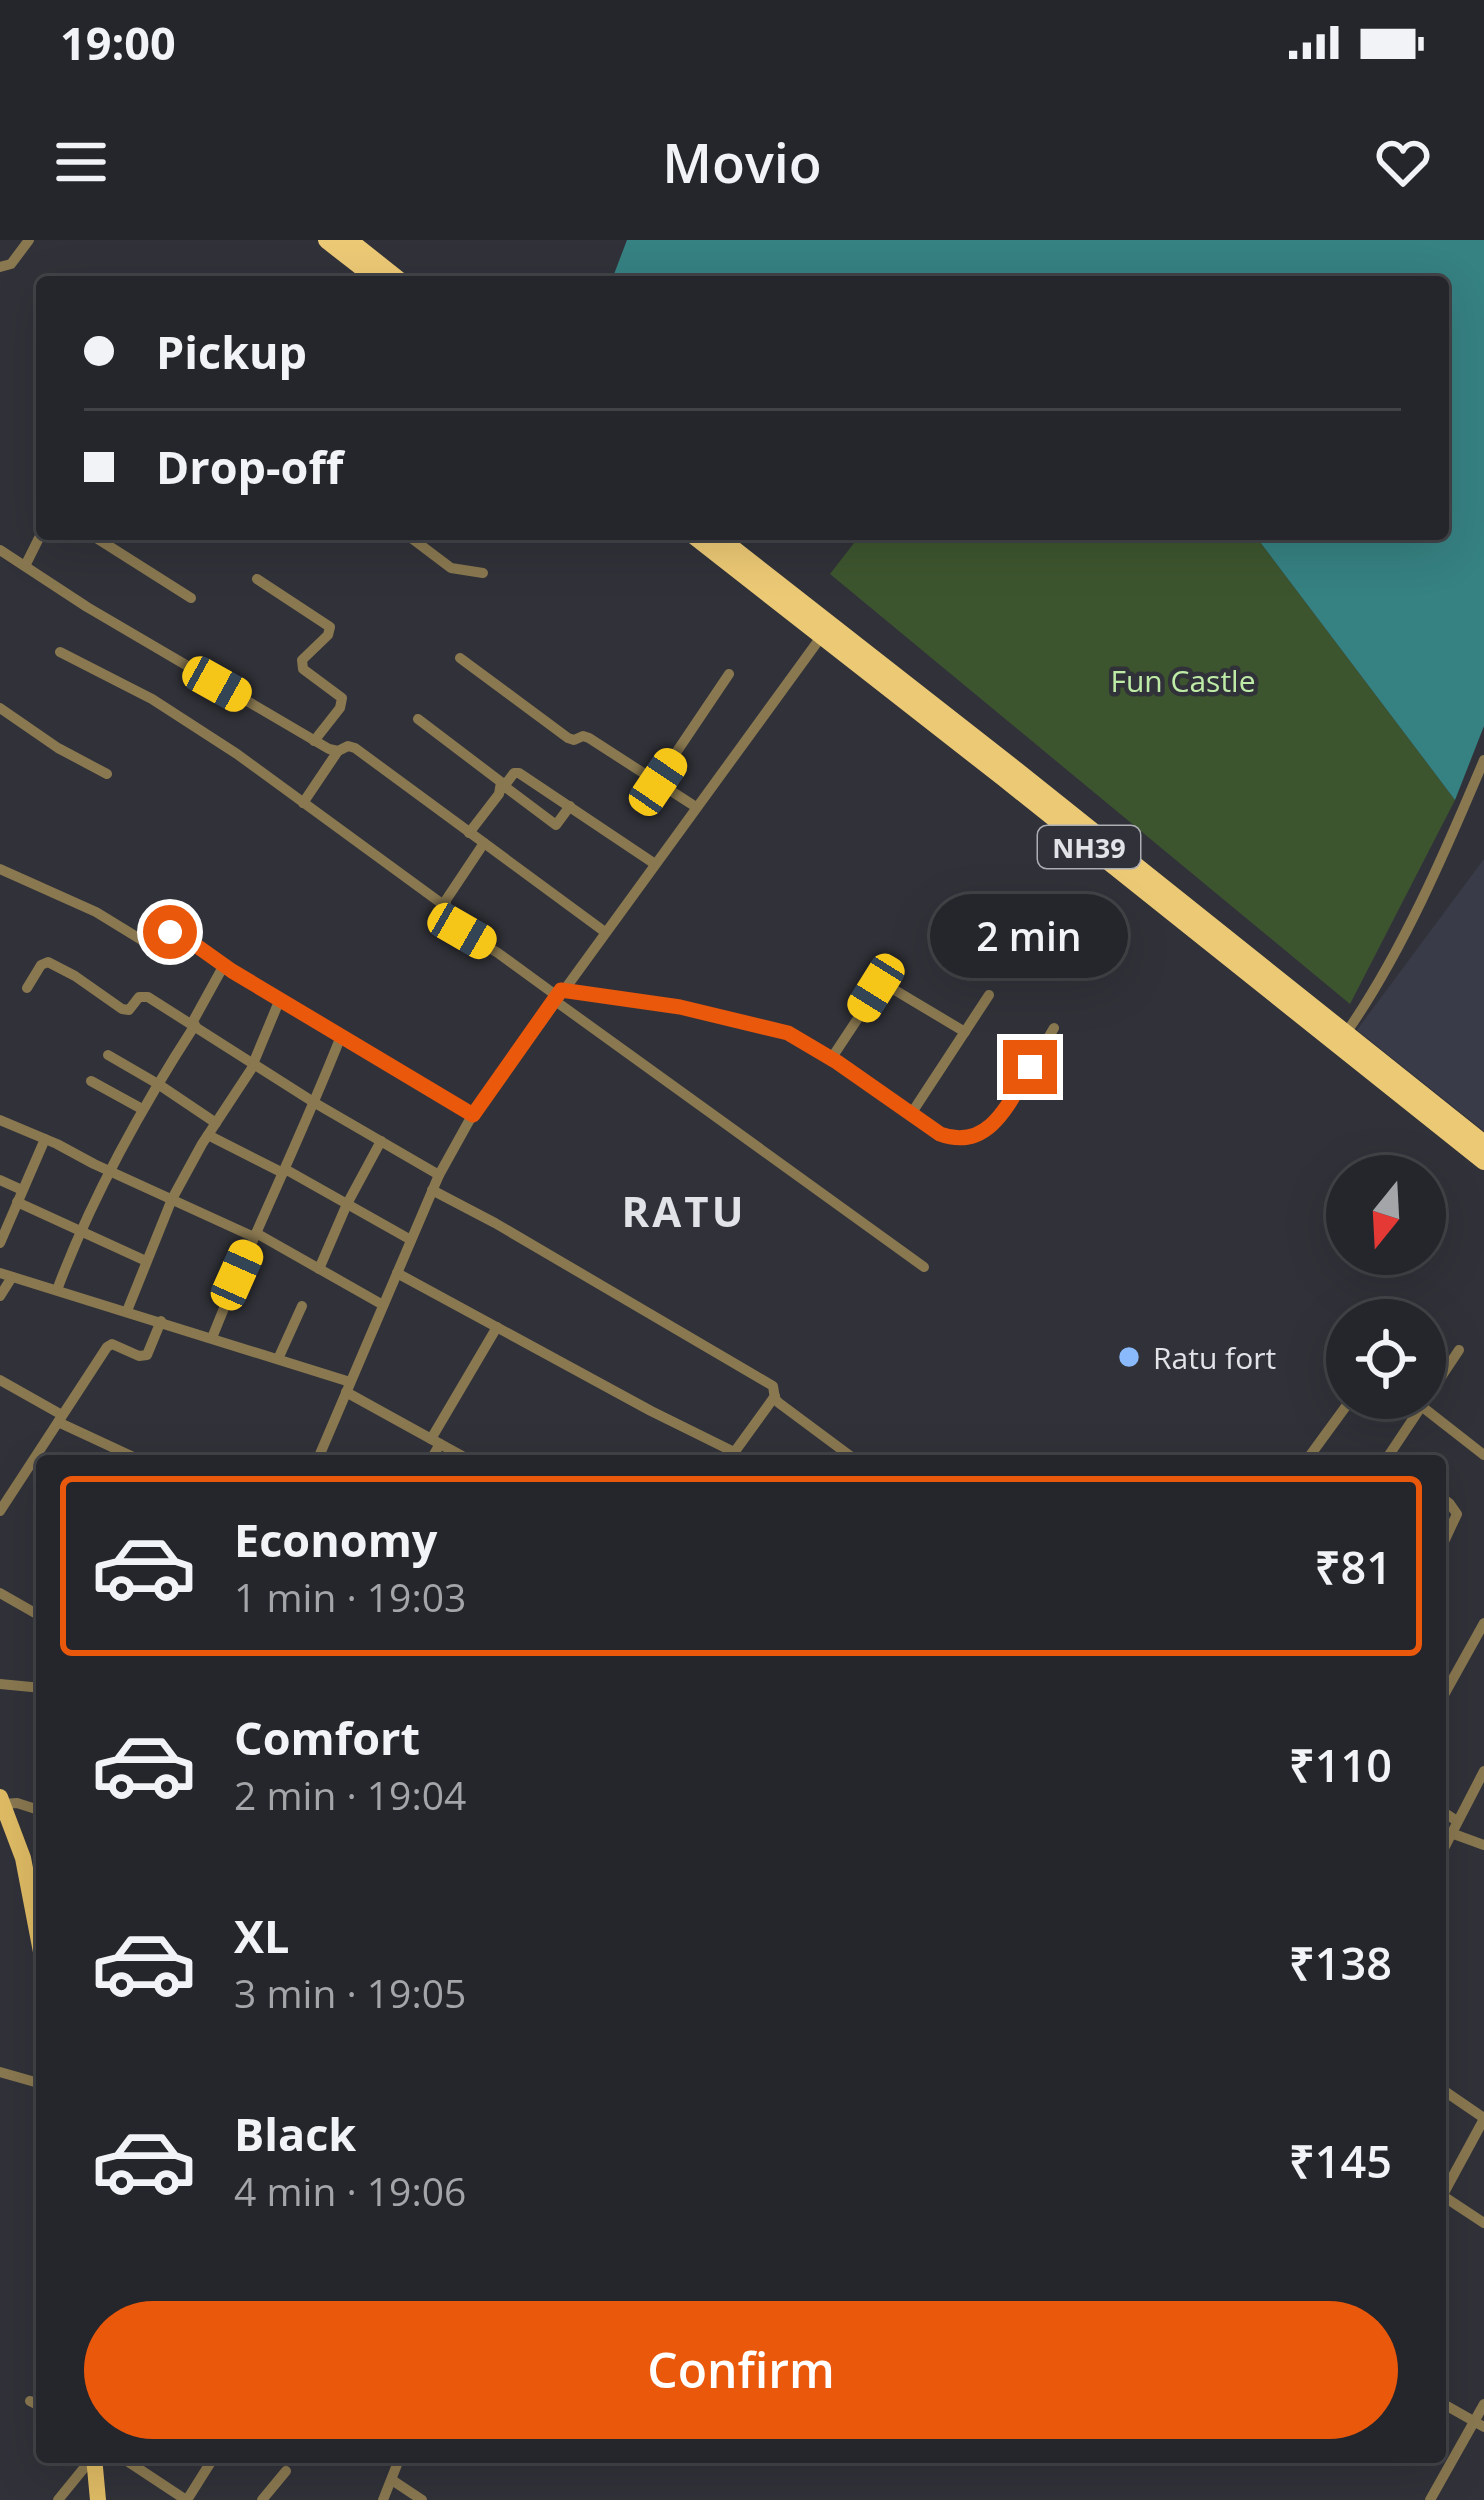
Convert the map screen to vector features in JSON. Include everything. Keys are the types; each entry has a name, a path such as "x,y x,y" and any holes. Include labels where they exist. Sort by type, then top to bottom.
{"highway":[{"path":"327,240 373,276"},
{"path":"348,240 393,276"},
{"name":"NH39","path":"700,540 1484,1161"},
{"name":"NH39","path":"722,540 1484,1144"}],"main road":[{"path":"1,1800 23,1858 36,1926"},
{"path":"94,2463 98,2500"}],"street":[{"path":"0,267 10,264 29,240"},
{"path":"25,566 38,540"},
{"path":"99,540 191,598"},
{"path":"414,540 451,568 483,573"},
{"path":"0,550 144,642 338,751"},
{"path":"257,578 330,627 302,660 306,671 342,698 340,708 314,741"},
{"path":"320,1455 432,1190 473,1115 821,637"},
{"path":"60,652 152,699 237,754 445,906"},
{"path":"460,658 568,738 590,737 696,807"},
{"path":"658,782 730,674"},
{"path":"0,708 107,774"},
{"path":"418,719 556,825 570,806"},
{"path":"303,803 338,751 355,748 604,932"},
{"path":"1346,1033 1382,978 1484,760"},
{"path":"469,832 514,773 519,773 655,864"},
{"path":"484,843 446,900 454,925 924,1267"},
{"path":"0,869 96,912 145,942 155,944 176,932 473,1115"},
{"path":"27,988 48,962 122,1009 129,1010 145,996 439,1175"},
{"path":"58,1290 110,1170 224,965"},
{"path":"831,1059 876,988 884,985 965,1032"},
{"path":"911,1114 989,995"},
{"path":"557,996 680,1007 788,1033 954,1139 983,1133 1007,1106 1054,1028"},
{"path":"127,1311 172,1199 254,1065 280,999"},
{"path":"212,1338 341,1036"},
{"path":"109,1055 216,1123"},
{"path":"91,1081 142,1109"},
{"path":"0,1120 255,1235 383,1305"},
{"path":"208,1136 284,1170 411,1240"},
{"path":"0,1243 45,1139"},
{"path":"319,1269 381,1141"},
{"path":"0,1180 80,1231 146,1261"},
{"path":"432,1190 495,1222 773,1386 779,1403 849,1455"},
{"path":"397,1273 729,1455"},
{"path":"0,1296 6,1275 278,1359 348,1387 460,1455"},
{"path":"278,1359 302,1306"},
{"path":"0,1511 107,1347 112,1344 147,1355 161,1322"},
{"path":"432,1455 497,1327"},
{"path":"1446,1370 1459,1350"},
{"path":"0,1380 131,1455"},
{"path":"732,1455 775,1396"},
{"path":"1310,1455 1337,1419"},
{"path":"1391,1455 1414,1419"},
{"path":"1438,1419 1484,1455"},
{"path":"0,1480 15,1487"},
{"path":"1446,1501 1456,1514 1446,1536"},
{"path":"0,1593 36,1614"},
{"path":"1446,1691 1484,1623"},
{"path":"0,1684 36,1688"},
{"path":"1446,1844 1482,1778"},
{"path":"1,1800 36,1809"},
{"path":"1446,1817 1484,1846"},
{"path":"0,2072 36,2082"},
{"path":"1446,2092 1484,2118 1446,2187"},
{"path":"1446,2199 1484,2223"},
{"path":"1432,2499 1479,2424 1484,2404"},
{"path":"1446,2405 1479,2424"},
{"path":"58,2500 88,2463"},
{"path":"130,2463 186,2500 210,2463"},
{"path":"383,2500 397,2463"},
{"path":"262,2500 286,2470"},
{"path":"392,2480 422,2500"}],"shaded area":[{"path":"1484,859 1484,1131 1357,1030"}],"green space":[{"name":"Fun Castle","path":"856,540 1259,540 1455,800 1350,1004 830,574"}],"water":[{"path":"627,240 1484,240 1484,726 1455,800 1259,540 1449,540 1449,276 613,276"}],"place":[{"name":"Ratu fort","path":"1129,1357"}],"district":[{"name":"RATU","path":"684,1210"}],"route":[{"path":"170,932 473,1115 561,990 680,1007 788,1033 954,1139 983,1133 1007,1106 1030,1067"}]}
